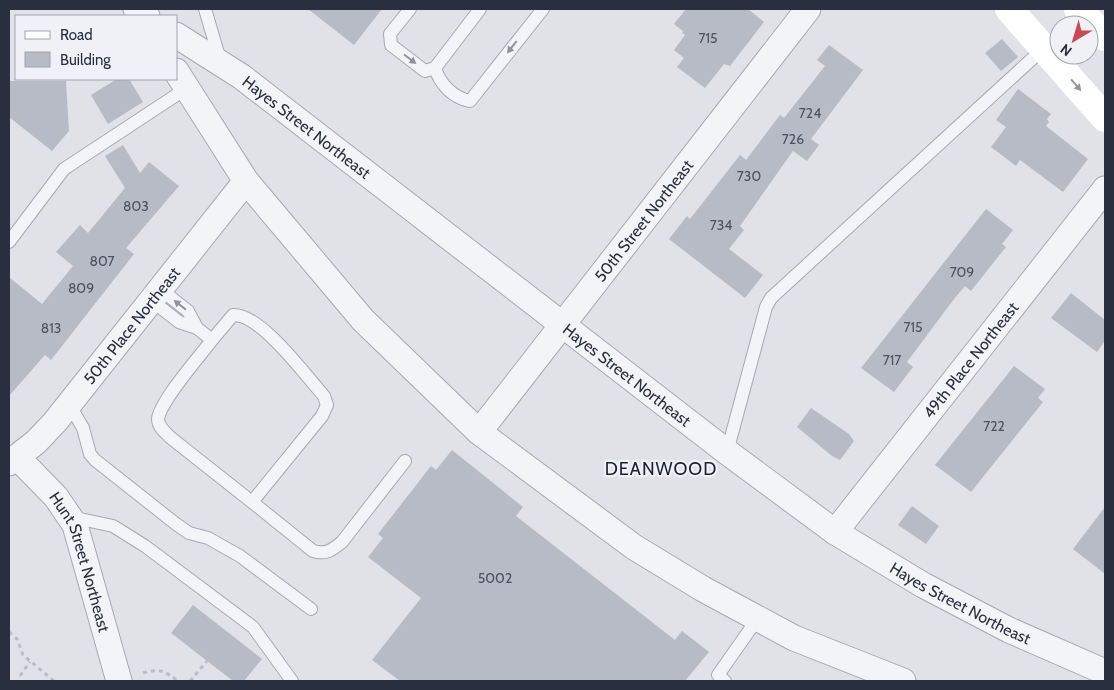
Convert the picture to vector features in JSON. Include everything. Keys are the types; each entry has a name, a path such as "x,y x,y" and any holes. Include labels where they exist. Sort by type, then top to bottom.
{"main road":[{"path":"1009,9 1105,118"},
{"path":"1078,9 1105,37"}],"street":[{"name":"50th Street Northeast","path":"479,432 808,9"},
{"name":"Hayes Street Northeast","path":"178,36 242,76 727,452 835,532 923,585 1009,630 1105,672"},
{"path":"182,80 246,181 363,320 479,432 634,548 702,589 794,638 903,681"},
{"name":"50th Place Northeast","path":"13,460 46,432 246,181"},
{"name":"49th Place Northeast","path":"835,532 1105,189"},
{"name":"Hunt Street Northeast","path":"13,460 56,497 71,517 78,534 119,681"}],"lane":[{"path":"205,9 221,62"},
{"path":"410,9 390,34 391,45 425,71 435,68 480,9"},
{"path":"435,68 439,81 461,99 470,101 542,9"},
{"path":"727,452 766,307 771,298 1044,48"},
{"path":"9,242 64,169 182,80"},
{"path":"155,294 188,311 197,328 212,340"},
{"path":"252,502 322,416 327,405 324,396 261,326 246,318 233,315 165,403 158,420 160,428 171,438 313,551 322,554 330,551 342,542 405,461"},
{"path":"68,404 83,428 90,454 95,460 176,524 190,533 208,538 240,556 311,609"},
{"path":"71,517 112,526 146,546 253,627 292,681"},
{"path":"725,681 718,675 758,618"}],"path":[{"path":"9,632 17,639 23,655 54,681"},
{"path":"190,681 207,661"},
{"path":"20,676 30,662"},
{"path":"143,673 156,669 165,671 178,681"}],"building":[{"path":"308,9 382,9 354,45"},
{"path":"686,9 748,9 764,22 730,66 724,64 705,88 677,67 684,58 674,50 685,35 674,24"},
{"path":"1002,39 1018,57 1001,71 985,53"},
{"path":"829,45 863,70 811,139 819,145 807,161 793,151 740,226 744,230 729,249 763,275 745,298 669,239 687,216 690,219 740,155 746,160 780,115 784,118 825,66 817,60"},
{"path":"115,80 130,80 143,102 108,124 91,95"},
{"path":"9,81 66,81 69,131 52,151 9,117"},
{"path":"1018,89 1051,114 1047,119 1049,122 1046,126 1088,159 1063,192 1020,160 1016,166 991,147 1006,127 996,120"},
{"path":"123,145 140,173 149,162 179,186 126,248 134,254 51,360 45,355 9,396 9,277 42,304 73,266 56,252 80,225 88,233 125,188 105,156"},
{"path":"986,209 1013,230 1002,244 1006,247 971,291 965,286 954,299 907,362 913,367 894,392 861,368"},
{"path":"1071,293 1105,320 1105,341 1097,352 1051,318"},
{"path":"1014,366 1045,389 1038,398 1043,402 971,492 935,465"},
{"path":"811,408 849,434 854,441 840,460 832,456 797,427"},
{"path":"452,450 523,507 516,516 675,640 682,631 709,652 685,681 400,681 372,660 421,598 368,557 383,538 378,534 431,466 436,470"},
{"path":"912,506 939,526 926,544 898,525"},
{"path":"1105,507 1105,574 1073,549"},
{"path":"193,605 262,659 244,681 233,681 171,633"}],"district":[{"name":"DEANWOOD","path":"661,469"}]}
